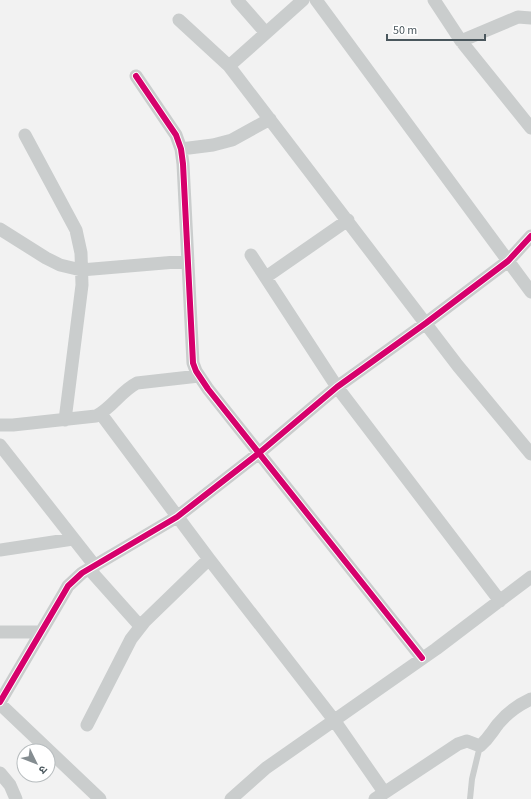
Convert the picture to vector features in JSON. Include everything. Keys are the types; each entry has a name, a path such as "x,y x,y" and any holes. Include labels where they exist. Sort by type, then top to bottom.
{"street":[{"path":"237,0 266,33"},
{"path":"229,66 302,0"},
{"path":"316,0 531,292"},
{"path":"434,0 461,41 531,128"},
{"path":"461,41 518,17 531,18"},
{"path":"179,20 229,66 458,366 531,454"},
{"path":"136,76 176,135 181,149 193,363 196,371 208,389 422,658"},
{"path":"181,149 213,145 232,140 270,118"},
{"path":"25,136 76,230 81,253 82,285 65,420"},
{"path":"266,277 348,220"},
{"path":"0,229 46,258 60,265 81,270 188,261"},
{"path":"100,799 0,703 68,586 82,573 177,517 259,453 337,387 426,323 508,261 531,236"},
{"path":"251,256 337,387 500,601"},
{"path":"0,437 6,425 65,420 101,414 128,387 137,383 199,376"},
{"path":"101,414 177,517 334,720 378,797 458,744 467,741 480,746 489,738 497,725 507,715 519,705 531,699"},
{"path":"0,445 73,539 92,567 140,626"},
{"path":"1,546 73,539"},
{"path":"87,725 130,639 140,626 209,559"},
{"path":"231,799 266,768 422,658 531,577"},
{"path":"0,632 41,632"},
{"path":"0,773 10,785 16,799"}],"lane":[{"path":"470,799 472,779 480,746"}],"cycle path":[{"path":"136,76 176,135 181,149 193,363 196,371 208,389 422,658"},
{"path":"0,702 68,586 82,573 177,517 259,453 337,387 426,323 508,261 531,236"}]}
